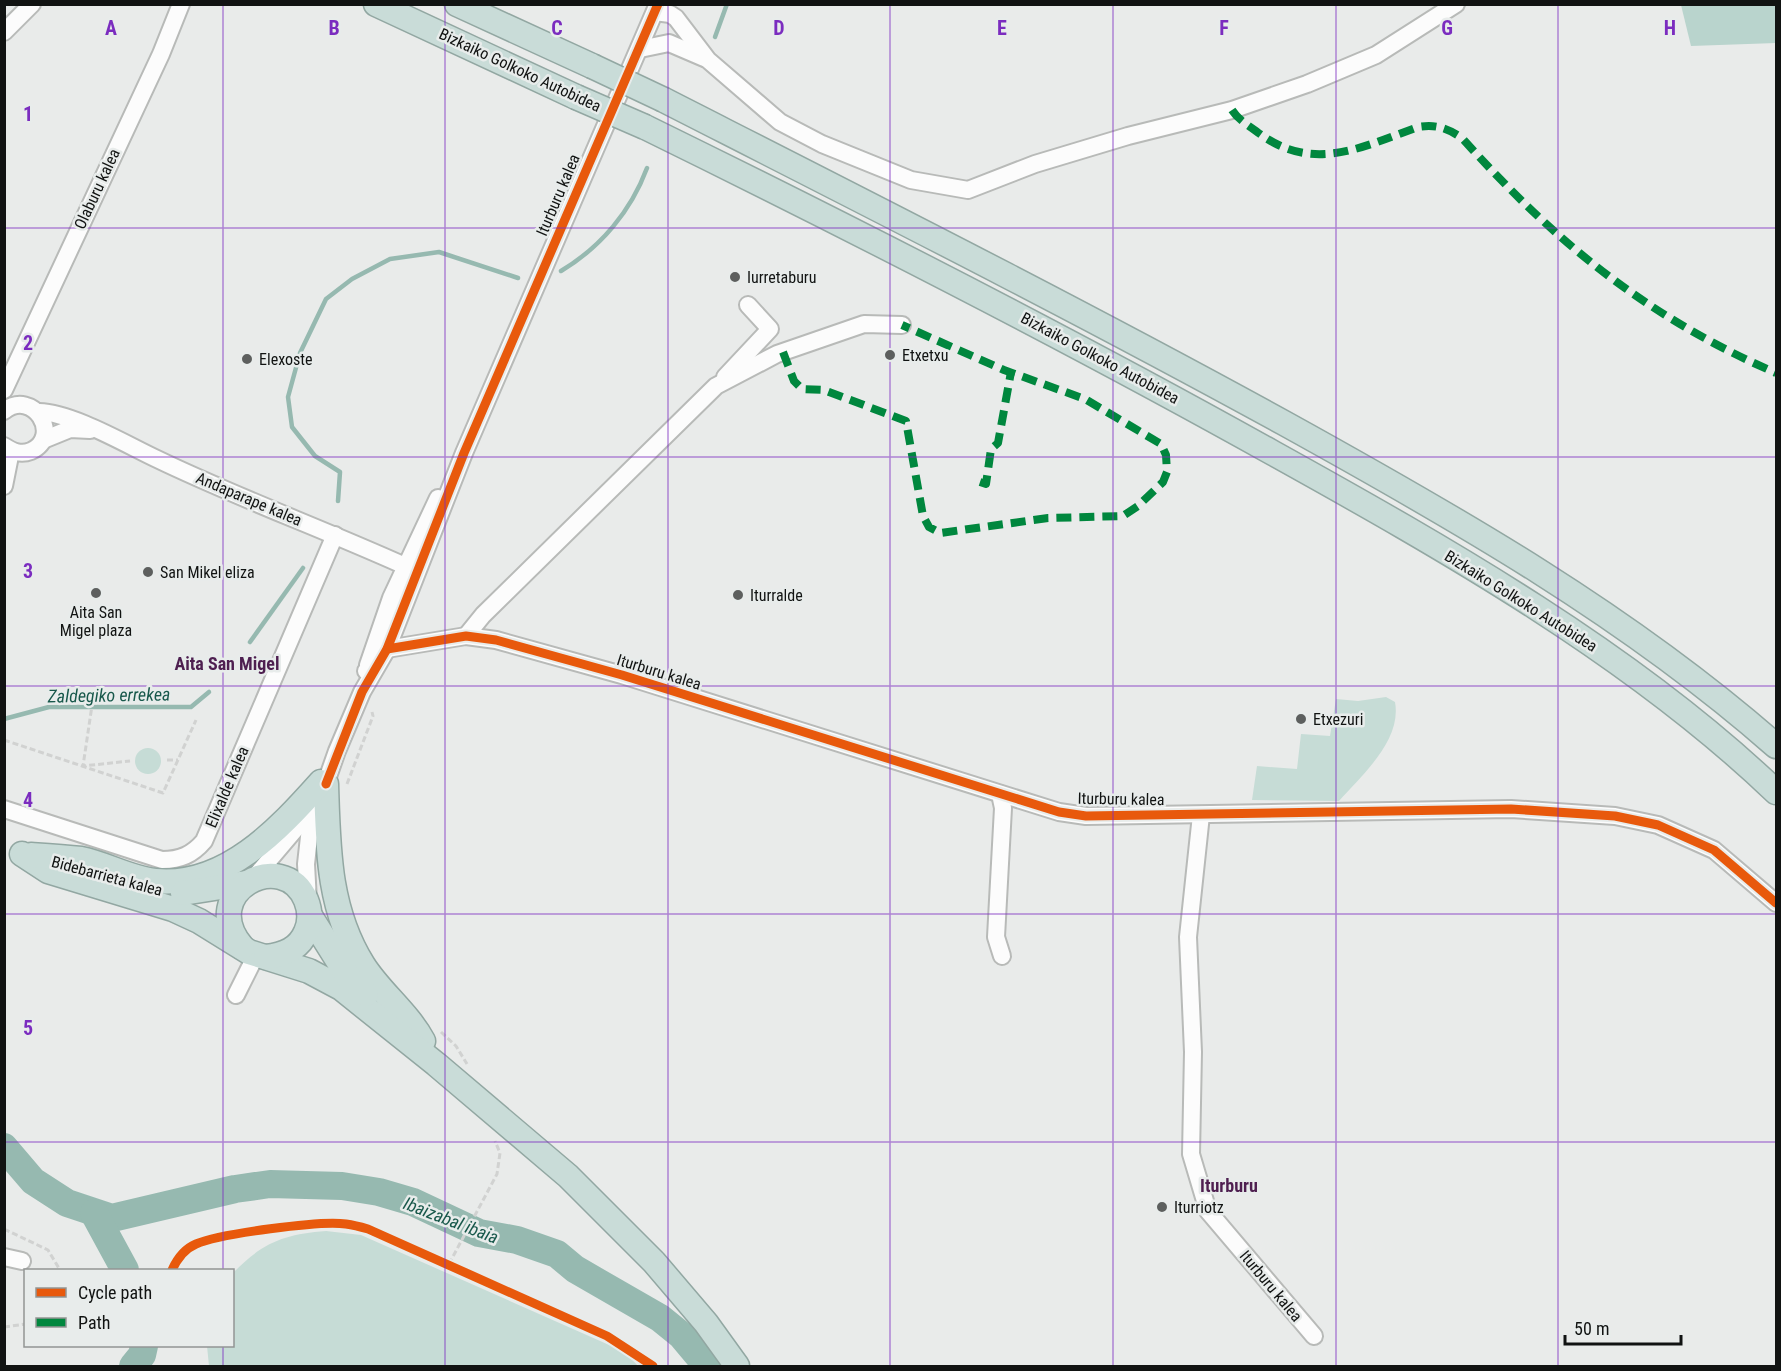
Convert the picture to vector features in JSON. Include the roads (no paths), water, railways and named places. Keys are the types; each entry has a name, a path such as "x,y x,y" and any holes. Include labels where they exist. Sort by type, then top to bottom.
{"highway":[{"name":"Bizkaiko Golkoko Autobidea","path":"376,4 645,127 858,232 1091,353 1366,504 1582,639 1747,764 1776,792"},
{"name":"Bizkaiko Golkoko Autobidea","path":"457,4 664,100 1139,344 1370,471 1578,595 1728,703 1776,746"},
{"path":"13,851 82,860 138,878 181,880 221,867 259,844 331,785"},
{"path":"331,785 328,856 334,897 344,926 362,964 385,996 419,1034 436,1064"},
{"path":"13,851 48,871 173,909 255,953 309,971 341,988 436,1064 568,1176 654,1262 706,1323 737,1366"},
{"name":"Bidebarrieta kalea","path":"13,851 68,865 130,885 173,894 250,881"},
{"path":"309,912 304,936 291,951 279,956 255,953 229,926 228,914 234,897 250,881 267,876 281,878 294,884 303,895 309,912 349,978 436,1064"}],"street":[{"path":"4,32 32,4"},
{"name":"Olaburu kalea","path":"4,390 161,54 181,4"},
{"path":"680,4 685,39"},
{"path":"655,11 670,14 685,39 780,122 822,144 911,180 968,190 1035,164 1128,136 1232,110 1307,84 1376,56 1456,4"},
{"name":"Iturburu kalea","path":"464,453 655,11"},
{"path":"640,50 685,39"},
{"path":"466,636 483,615 716,386 770,329 748,305"},
{"path":"716,386 777,354 864,324 902,325"},
{"path":"11,373 45,425 43,440"},
{"path":"4,411 13,406 33,409"},
{"name":"Andaparape kalea","path":"33,409 57,413 405,566"},
{"path":"4,486 8,449 18,453 33,450 43,440 79,427 94,430"},
{"path":"309,912 306,864 310,828 331,785 338,751 362,692 387,649 464,453"},
{"path":"362,692 362,682 405,566 431,511 464,453"},
{"path":"405,566 417,554 435,515 447,500"},
{"name":"Elixalde kalea","path":"4,809 162,860 177,860 195,851 204,841 334,535"},
{"path":"396,627 396,611 407,579 405,566"},
{"name":"Iturburu kalea","path":"387,649 466,636 496,640 622,675 1059,812 1086,816 1512,809 1615,816 1658,825 1714,850 1776,903"},
{"path":"366,671 387,649"},
{"path":"250,881 331,785"},
{"path":"1000,794 1003,808 996,937 1002,956"},
{"name":"Iturburu kalea","path":"1201,815 1188,937 1193,1052 1191,1154 1208,1211 1314,1336"},
{"path":"236,995 255,953"},
{"path":"4,1257 22,1261"}],"waterway":[{"name":"Zaldegiko errekea","path":"715,37 727,4"},
{"name":"Zaldegiko errekea","path":"561,271 589,251 613,227 632,199 647,168"},
{"name":"Zaldegiko errekea","path":"338,501 340,472 315,456 292,427 288,397 300,353 326,299 352,279 390,259 439,252 518,278"},
{"name":"Zaldegiko errekea","path":"250,642 303,568"},
{"name":"Zaldegiko errekea","path":"4,719 49,707 191,707 209,692"},
{"name":"Ibaizabal ibaia","path":"4,1147 33,1181 67,1203 112,1218 235,1189 270,1184 342,1186 379,1192 413,1202 479,1233 517,1240 557,1254 575,1269 660,1318 681,1335 707,1366"},
{"path":"94,1213 124,1269"},
{"path":"133,1366 142,1355 144,1347"}],"place":[{"name":"Iurretaburu","path":"735,277"},
{"name":"Etxetxu","path":"890,355"},
{"name":"Elexoste","path":"247,359"},
{"name":"San Mikel eliza","path":"148,572"},
{"name":"Aita San Migel plaza","path":"96,593"},
{"name":"Iturralde","path":"738,595"},
{"name":"Etxezuri","path":"1301,719"},
{"name":"Iturriotz","path":"1162,1207"}],"district":[{"name":"Aita San Migel","path":"227,663"},
{"name":"Iturburu","path":"1229,1185"}]}
